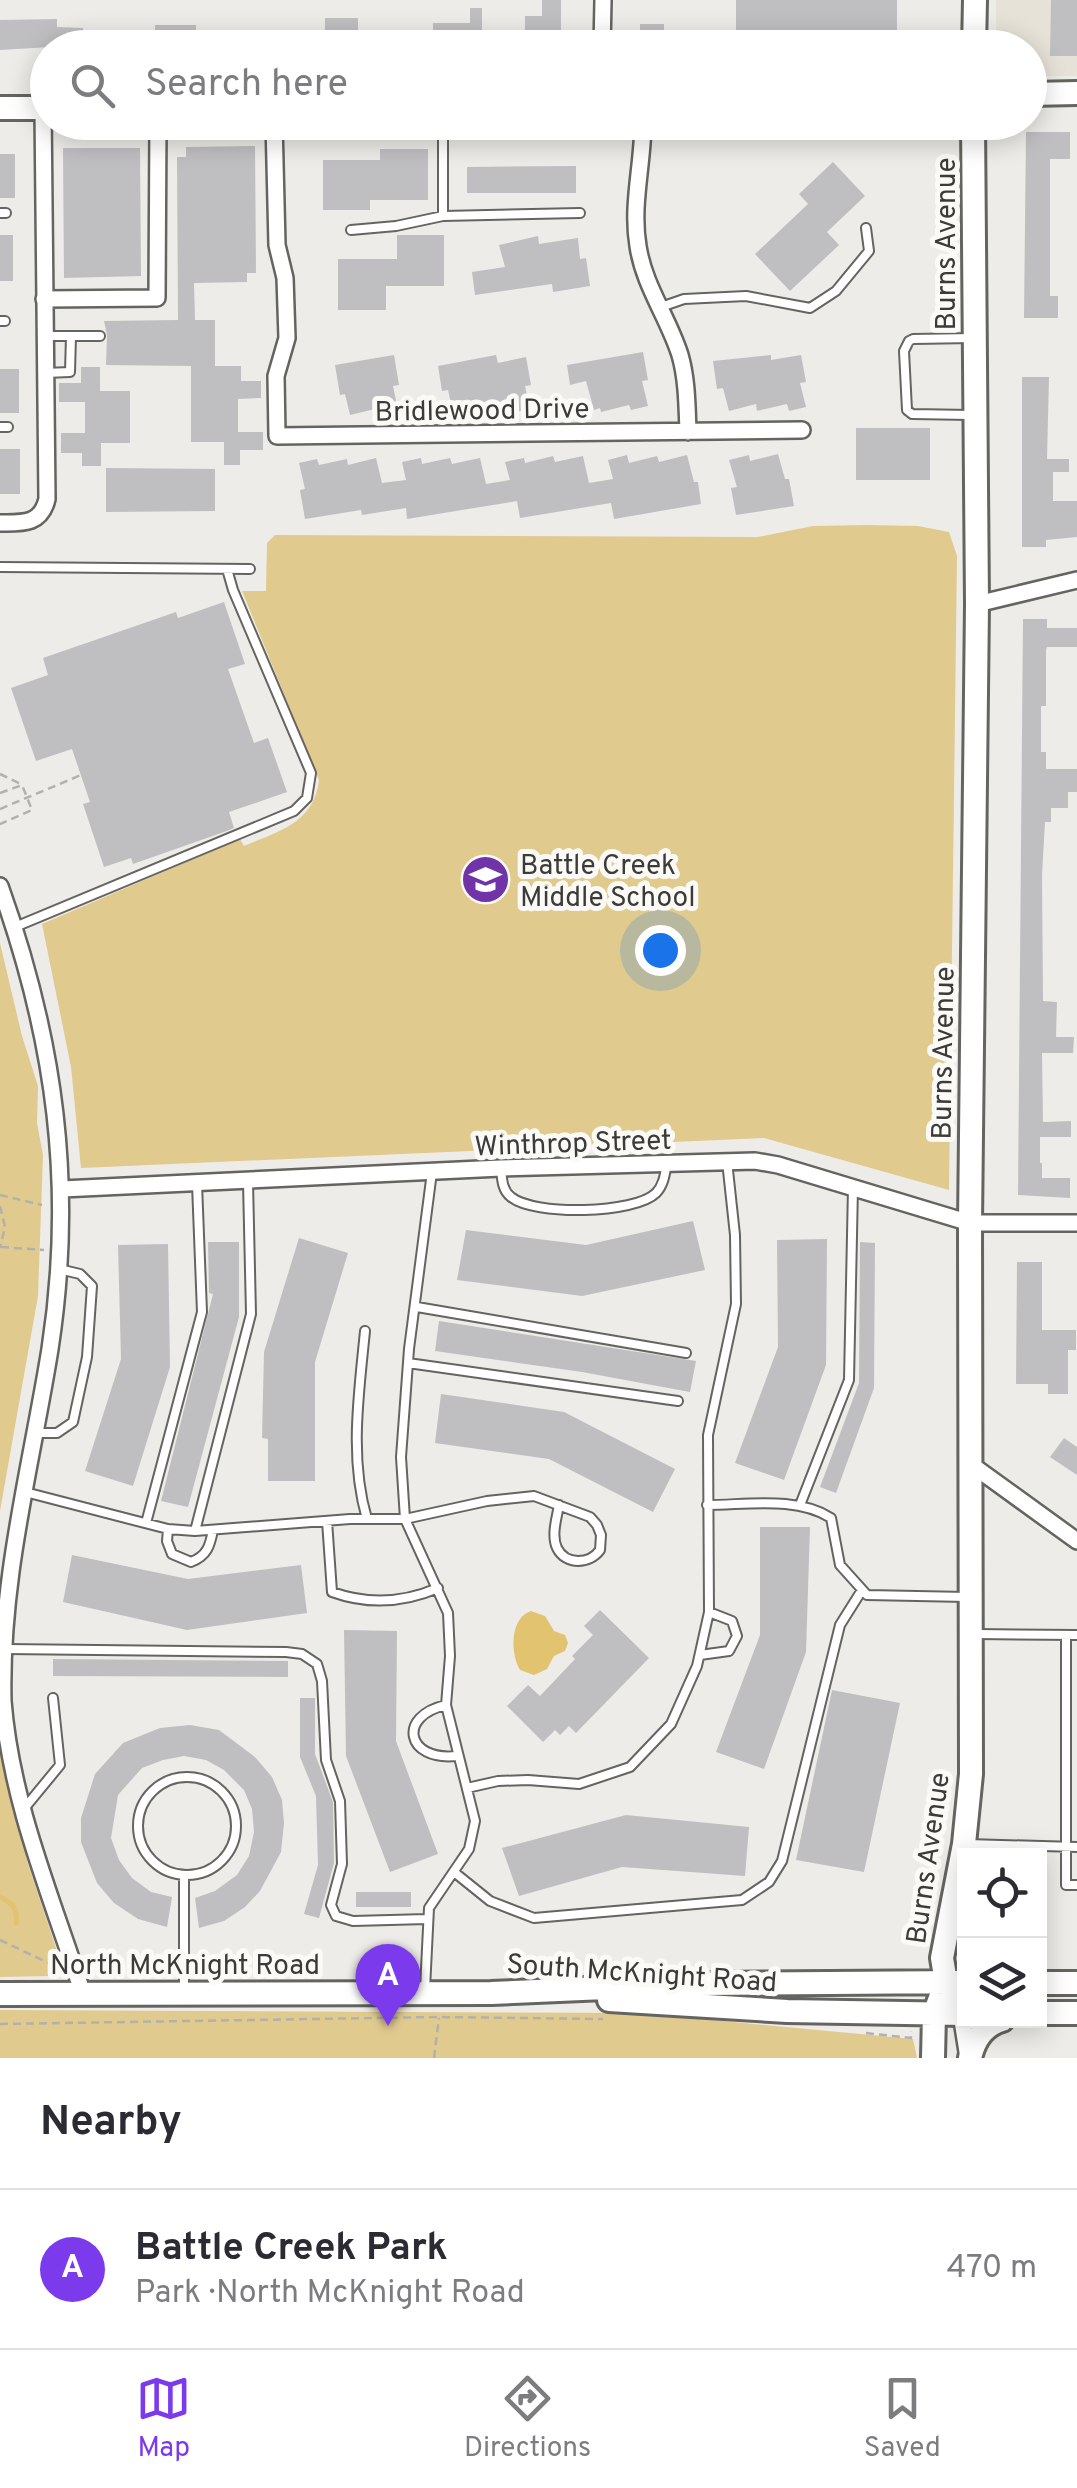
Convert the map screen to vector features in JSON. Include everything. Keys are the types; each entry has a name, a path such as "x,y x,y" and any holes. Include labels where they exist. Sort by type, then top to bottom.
{"street":[{"path":"602,30 603,0"},
{"path":"974,30 975,0"},
{"path":"1047,94 1077,93"},
{"path":"0,108 30,108"},
{"path":"0,523 32,522 45,507 45,140"},
{"path":"44,299 157,298 158,140"},
{"name":"Bridlewood Drive","path":"274,140 277,245 285,278 286,338 276,376 277,436 802,430"},
{"path":"642,140 636,232 642,265 684,372 688,432"},
{"name":"Burns Avenue","path":"934,2014 955,1982 942,1958 964,1844 970,1785 970,1223 978,604 974,140"},
{"path":"978,604 1077,580"},
{"path":"0,886 38,1003 58,1127 62,1189 50,1347 8,1560 3,1701 32,1847 83,1994"},
{"name":"Winthrop Street","path":"62,1189 728,1161 778,1165 970,1223 1077,1223"},
{"path":"972,1466 1077,1540"},
{"name":"South McKnight Road","path":"491,1992 697,1984 955,1982"},
{"path":"1047,1982 1077,1983"},
{"name":"North McKnight Road","path":"0,1994 491,1992"},
{"name":"South McKnight Road","path":"491,1992 733,2008 957,2014"},
{"path":"1047,2013 1077,2013"},
{"path":"934,2014 934,2058"},
{"path":"964,2028 969,2058"},
{"path":"969,2058 975,2042 988,2028"}],"lane":[{"path":"443,140 443,216"},
{"path":"351,230 443,216 580,213"},
{"path":"658,308 684,299 746,296 810,308 836,291 869,251 866,228"},
{"path":"45,336 100,336"},
{"path":"45,373 70,372 70,336"},
{"path":"975,338 914,339 909,340 904,351 907,410 912,414 976,414"},
{"path":"0,566 250,569"},
{"path":"16,928 294,811 307,798 311,773 232,590 227,569"},
{"path":"468,1788 528,1780 579,1784 630,1767 670,1724 700,1655 709,1612 708,1435 736,1304 728,1161"},
{"path":"501,1168 504,1190 513,1200 581,1211 646,1200 663,1183 667,1163"},
{"path":"425,1992 429,1908 469,1849 476,1821 456,1756 446,1705 448,1613 405,1519 401,1457 408,1362 432,1172"},
{"path":"194,1531 251,1314 248,1182"},
{"path":"146,1523 202,1312 198,1184"},
{"path":"800,1505 849,1380 853,1187"},
{"path":"34,1432 57,1434 74,1422 87,1356 92,1286 80,1274 58,1269"},
{"path":"417,1307 686,1353"},
{"path":"365,1331 357,1416 358,1488 367,1519"},
{"path":"408,1362 678,1402"},
{"path":"21,1491 168,1529 194,1531 405,1519 488,1501 534,1496 560,1505 590,1517 597,1524 600,1550 595,1557 570,1560 557,1548 554,1529 560,1505"},
{"path":"707,1505 816,1508 832,1518 840,1565 866,1595 971,1596"},
{"path":"327,1521 332,1592 355,1600 410,1600 438,1588"},
{"path":"168,1529 172,1554 191,1562 202,1558 210,1545 212,1530"},
{"path":"454,1872 490,1901 534,1918 742,1900 768,1882 782,1861 840,1625 862,1590"},
{"path":"700,1655 724,1653 735,1644 737,1636 732,1622 709,1612"},
{"path":"971,1634 1077,1636"},
{"path":"1066,1635 1066,1885 1077,1885"},
{"path":"2,1648 302,1654 317,1664 322,1681 326,1760 340,1801 342,1864 330,1905 336,1916 353,1921 427,1920"},
{"path":"23,1810 60,1765 53,1698"},
{"path":"446,1705 430,1708 418,1717 413,1731 416,1745 423,1752 456,1756"},
{"path":"189,1777 220,1790 235,1820 228,1853 216,1865 184,1875 153,1862 138,1832 139,1814 157,1786 189,1777"},
{"path":"964,1844 1077,1847"},
{"path":"184,1875 184,1994"}],"path":[{"path":"0,774 22,785 32,810 0,824"},
{"path":"0,809 81,775"},
{"path":"0,794 22,785"},
{"path":"0,1195 46,1206"},
{"path":"0,1206 5,1227 0,1248 60,1250"},
{"path":"0,1940 53,1966"},
{"path":"0,2024 439,2016 434,2058"}],"shaded area":[{"path":"996,0 1077,0 1077,76 1047,76 1047,30 996,30"},
{"name":"Battle Creek Middle School","path":"813,526 918,526 949,532 957,556 949,1190 764,1138 81,1168 71,1067 42,924 240,839 244,846 282,830 302,816 316,795 319,780 242,591 266,591 267,543 275,535 758,537"},
{"path":"0,943 38,1086 37,1123 43,1155 38,1296 0,1511"},
{"path":"531,1611 545,1616 568,1643 547,1669 534,1675 520,1670 514,1646 519,1621"},
{"path":"0,1742 28,1864 61,1963 57,1975 0,1977"},
{"path":"0,2010 638,2013 913,2039 917,2058 0,2058"}],"building":[{"path":"542,0 561,0 561,30 525,30 525,16 542,16"},
{"path":"736,0 897,0 897,30 736,30"},
{"path":"1051,0 1077,0 1077,56 1050,56"},
{"path":"470,8 482,8 482,30 433,30 433,23 470,23"},
{"path":"325,18 358,18 358,30 325,30"},
{"path":"57,19 57,27 83,30 30,30 30,48 0,50 0,20"},
{"path":"640,24 664,24 664,30 640,30"},
{"path":"155,25 196,25 196,30 155,30"},
{"path":"1047,132 1070,132 1070,159 1050,159 1050,296 1058,296 1058,318 1024,318 1026,140 1047,140"},
{"path":"255,146 256,273 247,273 247,282 194,283 195,320 215,320 215,366 241,366 241,381 261,381 261,398 238,399 238,432 263,432 263,450 240,450 240,465 224,465 224,442 191,442 191,366 106,365 104,321 178,320 177,157 186,157 186,147"},
{"path":"63,148 140,148 141,276 64,278"},
{"path":"380,149 428,149 428,200 370,200 370,210 323,210 323,160 380,160"},
{"path":"0,154 15,154 15,198 0,198"},
{"path":"833,162 865,196 827,232 839,245 790,291 755,254 808,204 799,194"},
{"path":"576,166 576,193 467,193 467,167"},
{"path":"0,235 13,235 13,281 0,281"},
{"path":"397,235 444,235 444,286 386,286 386,310 338,310 338,259 397,259"},
{"path":"538,236 539,244 578,238 580,259 586,258 590,286 553,292 552,284 475,295 472,272 505,267 499,245"},
{"path":"643,352 648,380 642,381 648,406 631,410 629,405 601,412 600,408 594,410 586,381 570,385 567,365"},
{"path":"394,355 399,385 393,386 398,410 380,414 379,408 350,415 345,394 340,395 335,365"},
{"path":"496,355 498,363 526,357 531,385 525,386 530,409 512,413 511,407 483,413 481,407 453,413 448,390 442,391 438,366"},
{"path":"771,355 771,360 801,355 806,382 800,383 806,407 789,411 787,404 757,411 756,404 729,411 723,388 717,389 713,361"},
{"path":"81,367 100,367 100,391 130,391 130,443 101,443 101,466 82,466 82,453 61,453 61,433 85,433 85,402 59,402 59,383 81,383"},
{"path":"0,369 19,369 19,413 0,413"},
{"path":"1022,377 1049,377 1047,459 1069,459 1069,472 1053,472 1053,501 1077,501 1077,537 1046,540 1046,547 1022,547"},
{"path":"856,428 930,428 930,480 856,480"},
{"path":"0,449 20,449 20,494 0,494"},
{"path":"778,454 785,479 789,479 794,506 736,515 731,488 737,487 729,460 749,455 750,461"},
{"path":"627,455 629,463 657,456 659,462 687,455 694,482 698,482 701,504 614,519 611,503 520,518 517,501 407,519 406,508 305,519 300,490 305,489 299,463 317,459 319,465 347,459 348,465 376,458 382,483 406,480 402,462 421,458 422,464 450,458 452,464 480,458 486,484 510,480 505,462 524,458 525,463 553,456 555,462 583,456 589,483 613,479 608,460"},
{"path":"106,468 215,469 215,511 106,512"},
{"path":"224,602 245,664 228,669 254,743 268,738 287,792 229,812 234,828 133,864 131,858 104,867 83,804 90,802 72,749 36,761 11,688 48,675 43,658 176,612 178,618"},
{"path":"1023,619 1047,619 1047,628 1077,628 1077,647 1047,647 1046,706 1041,706 1041,752 1046,752 1046,769 1077,769 1077,792 1068,792 1068,808 1051,808 1051,822 1045,822 1042,875 1043,1001 1057,1002 1056,1037 1074,1037 1073,1053 1042,1053 1043,1122 1071,1121 1071,1137 1040,1137 1040,1163 1042,1178 1070,1178 1070,1198 1018,1195"},
{"path":"693,1221 705,1270 582,1296 457,1280 466,1230 586,1245"},
{"path":"299,1238 348,1253 315,1362 315,1481 268,1481 268,1439 262,1438 264,1352"},
{"path":"827,1239 826,1365 784,1480 735,1463 778,1347 777,1240"},
{"path":"208,1242 239,1242 239,1317 188,1507 161,1501 213,1294 209,1293"},
{"path":"860,1242 875,1243 874,1388 836,1493 820,1487 859,1383"},
{"path":"168,1244 170,1367 133,1486 85,1471 121,1359 118,1245"},
{"path":"1017,1262 1042,1262 1042,1330 1076,1330 1076,1350 1068,1350 1068,1394 1048,1394 1048,1384 1016,1384"},
{"path":"439,1321 696,1361 690,1392 435,1351"},
{"path":"441,1394 564,1412 675,1469 653,1512 549,1459 435,1443"},
{"path":"1064,1438 1077,1447 1077,1475 1050,1457"},
{"path":"760,1527 810,1527 806,1652 764,1769 716,1752 760,1635"},
{"path":"72,1555 188,1579 301,1565 307,1613 187,1630 63,1602"},
{"path":"600,1610 649,1658 576,1733 569,1726 560,1735 555,1730 543,1742 507,1706 528,1685 540,1696 593,1635 584,1626"},
{"path":"344,1630 397,1631 396,1741 438,1854 390,1872 346,1756"},
{"path":"53,1659 288,1661 288,1677 53,1676"},
{"path":"832,1690 900,1703 864,1872 796,1860"},
{"path":"300,1698 315,1698 315,1754 333,1802 334,1863 319,1918 304,1914 318,1865 316,1796 300,1757"},
{"path":"190,1725 219,1730 255,1757 272,1777 282,1800 281,1852 260,1891 245,1907 224,1921 199,1928 195,1898 215,1891 237,1875 249,1856 254,1832 252,1809 244,1790 224,1770 206,1760 184,1756 142,1768 118,1795 111,1838 119,1860 132,1878 151,1892 172,1897 167,1927 138,1919 114,1903 97,1883 81,1842 81,1818 95,1774 123,1743 160,1728"},
{"path":"626,1815 749,1827 745,1876 622,1867 519,1896 502,1848"},
{"path":"356,1892 411,1892 411,1907 356,1907"}],"waterway":[{"path":"0,1897 14,1907 16,1923"}],"place":[{"name":"Battle Creek Middle School","path":"485,880"},
{"name":"Battle Creek Park","path":"388,2026"}]}
